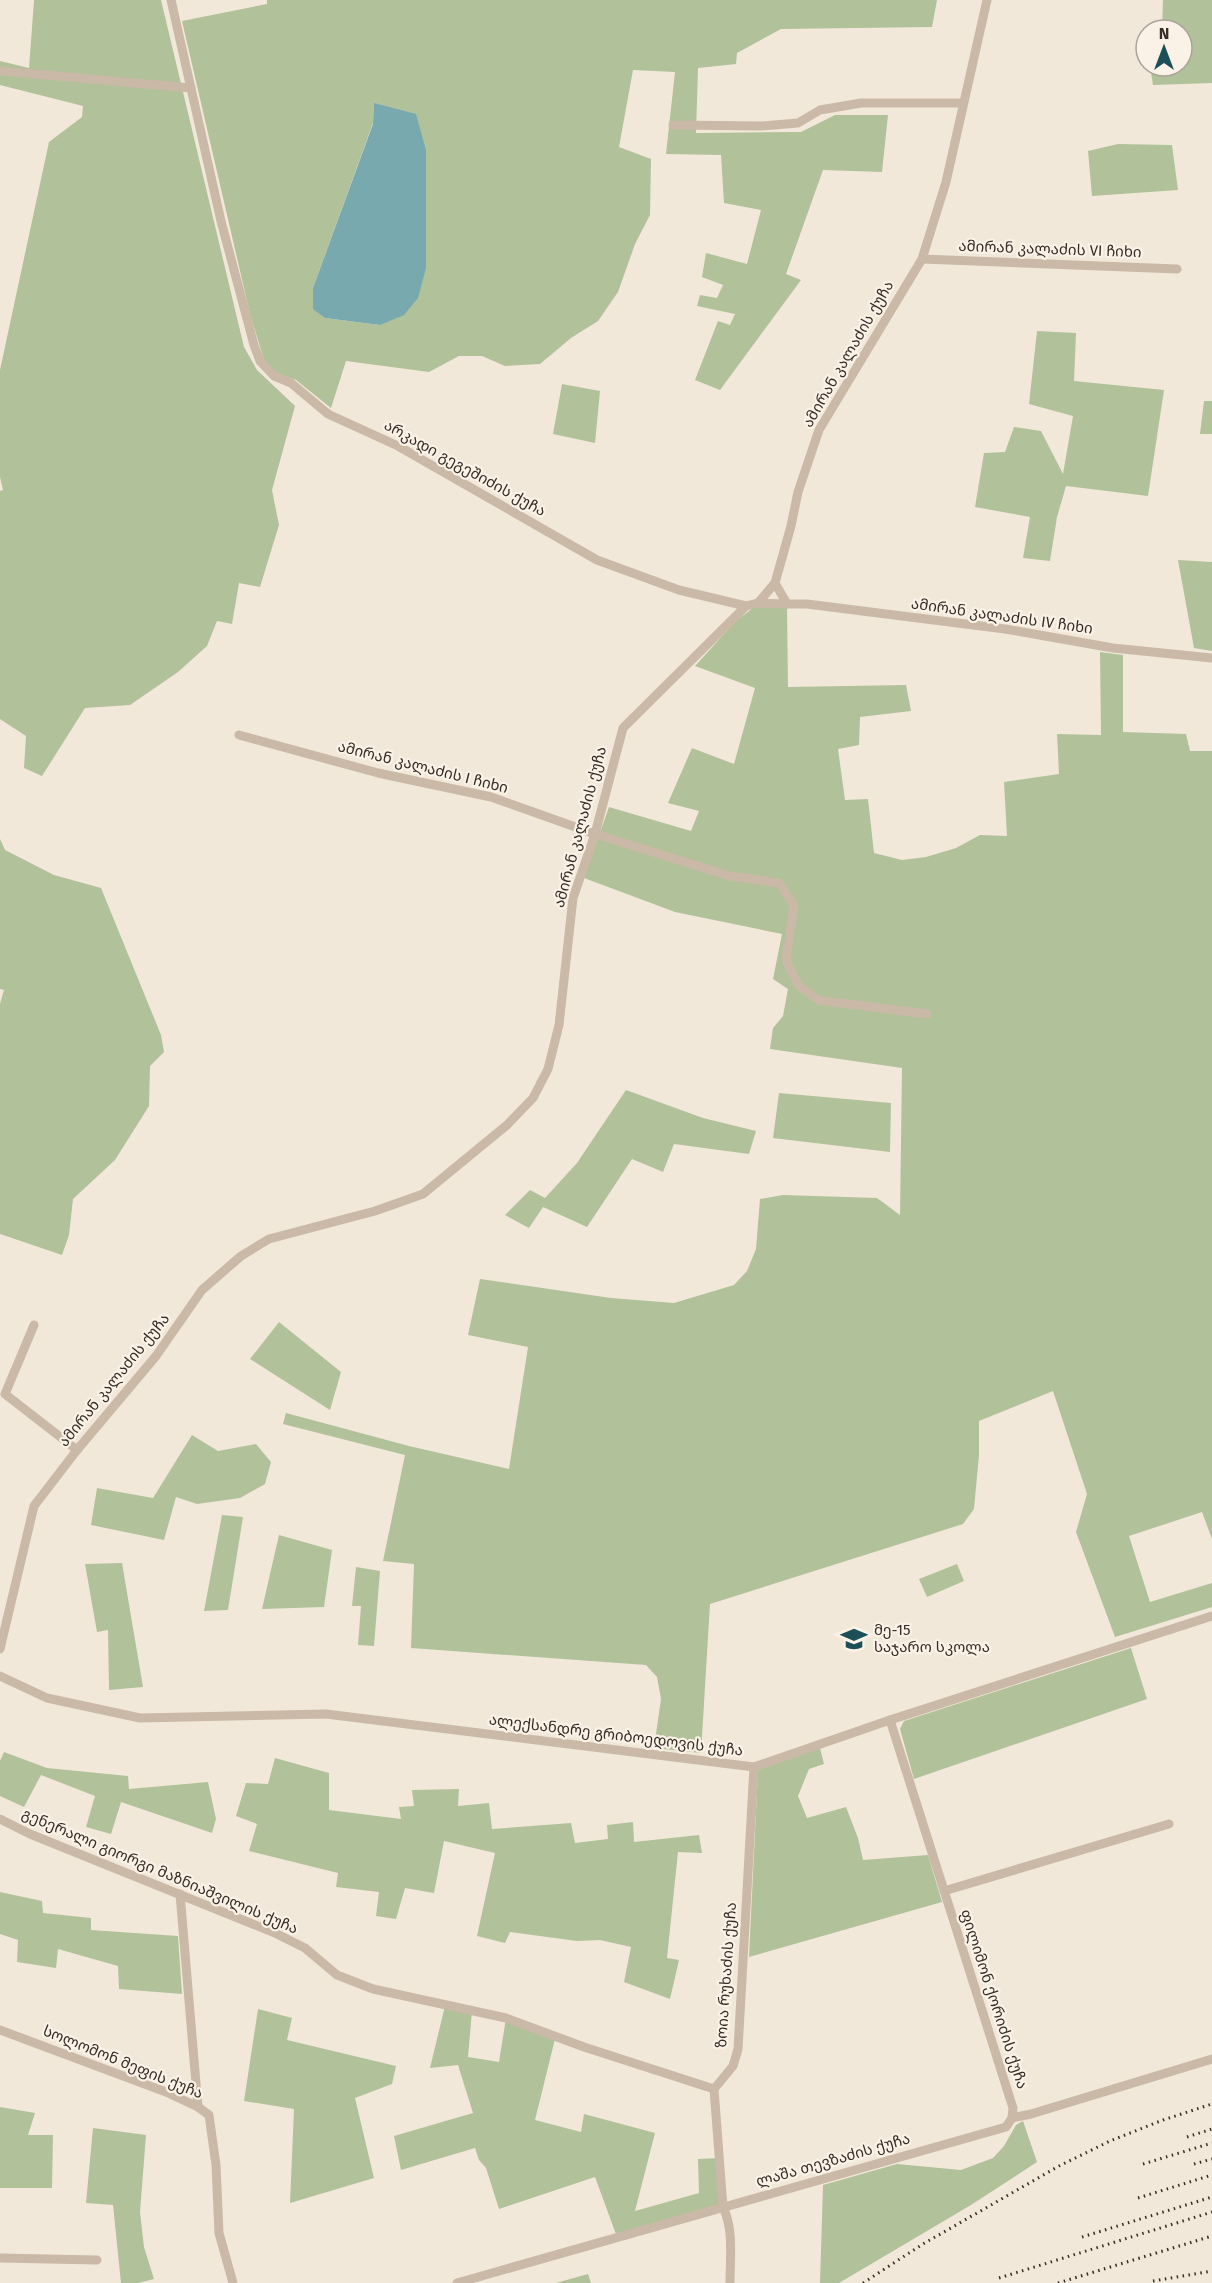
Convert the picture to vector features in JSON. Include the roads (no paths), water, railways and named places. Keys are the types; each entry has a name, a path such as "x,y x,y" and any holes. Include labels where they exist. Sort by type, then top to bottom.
{"street":[{"name":"არკადი გეგეშიძის ქუჩა","path":"171,0 221,221 254,345 260,360 274,376 291,383 328,414 398,446 597,560 679,590 746,606"},
{"name":"ამირან კალაძის ქუჩა","path":"758,603 775,583 798,492 819,430 922,258 946,182 987,0"},
{"path":"0,71 191,88"},
{"path":"673,124 761,126 798,123 820,110 861,103 963,103"},
{"name":"ამირან კალაძის VI ჩიხი","path":"922,258 1177,269"},
{"path":"775,583 787,604"},
{"path":"746,606 758,603"},
{"name":"ამირან კალაძის IV ჩიხი","path":"758,603 807,604 994,627 1113,648 1212,658"},
{"name":"ამირან კალაძის ქუჩა","path":"0,1649 33,1506 156,1356 202,1290 241,1256 269,1239 375,1211 423,1194 507,1125 533,1098 548,1069 559,1025 573,898 595,834 623,728 746,606"},
{"name":"ამირან კალაძის I ჩიხი","path":"239,735 378,772 491,797 595,834 730,876 779,883 794,905 786,960 798,985 818,1000 927,1014"},
{"path":"34,1325 5,1394 77,1450"},
{"name":"ალექსანდრე გრიბოედოვის ქუჩა","path":"0,1676 47,1698 140,1718 326,1714 754,1767 890,1720 1212,1616"},
{"name":"ფილიმონ ქორიძის ქუჩა","path":"890,1720 1012,2108 1012,2118"},
{"name":"ზოია რუხაძის ქუჩა","path":"714,2089 733,2066 738,2049 754,1767"},
{"name":"გენერალი გიორგი მაზნიაშვილის ქუჩა","path":"0,1819 30,1834 275,1933 305,1948 337,1975 373,1989 506,2018 584,2047 714,2089"},
{"path":"944,1891 1169,1824"},
{"path":"180,1894 198,2107"},
{"name":"სოლომონ მეფის ქუჩა","path":"0,2030 146,2084 198,2107 209,2115 216,2166 219,2233 233,2283"},
{"name":"ლაშა თევზაძის ქუჩა","path":"457,2283 1006,2127 1012,2118 1212,2059"},
{"path":"714,2089 723,2207 730,2221 730,2283"},
{"path":"0,2258 97,2260"}],"water":[{"path":"374,103 416,114 426,150 426,268 418,298 404,315 380,325 325,318 313,309 313,288 373,124"}],"railway":[{"path":"863,2283 923,2244 1059,2166 1110,2141 1212,2104"},
{"path":"1187,2137 1212,2129"},
{"path":"1143,2164 1212,2143"},
{"path":"1194,2164 1212,2159"},
{"path":"1138,2198 1212,2175"},
{"path":"1082,2237 1212,2197"},
{"path":"999,2278 1212,2212"},
{"path":"1058,2283 1212,2236"},
{"path":"1153,2281 1212,2271"}],"place":[{"name":"მე-15 საჯარო სკოლა","path":"854,1639"}]}
